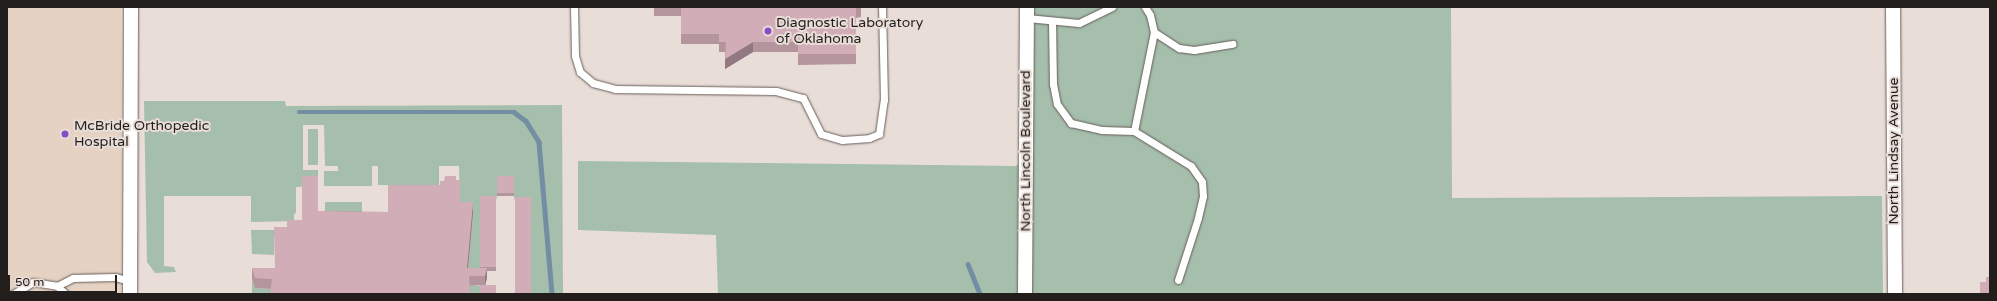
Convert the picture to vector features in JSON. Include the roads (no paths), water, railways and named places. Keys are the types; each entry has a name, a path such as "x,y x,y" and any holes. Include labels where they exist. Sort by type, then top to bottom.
{"street":[{"path":"130,287 131,7"},
{"name":"North Lindsay Avenue","path":"1893,7 1895,294"},
{"name":"North Lincoln Boulevard","path":"1025,294 1027,13"}],"lane":[{"path":"574,7 575,56 580,72 593,83 615,89 776,91 803,98 821,134 842,140 869,138 879,134 884,100 882,7"},
{"path":"1027,13 1052,21 1079,22 1112,7"},
{"path":"1134,131 1154,32 1150,15 1145,7"},
{"path":"1052,21 1053,84 1057,104 1071,123 1086,128 1134,131 1191,166 1202,182 1202,196 1198,218 1178,280"},
{"path":"1154,32 1179,48 1194,50 1233,44"},
{"path":"57,286 73,278 115,277 130,287"},
{"path":"13,294 33,282 57,286 66,294"}],"waterway":[{"path":"299,112 514,112 526,121 539,142 552,294"},
{"path":"968,264 980,294"}],"place":[{"name":"Diagnostic Laboratory of Oklahoma","path":"768,31"},
{"name":"McBride Orthopedic Hospital","path":"65,134"}]}
